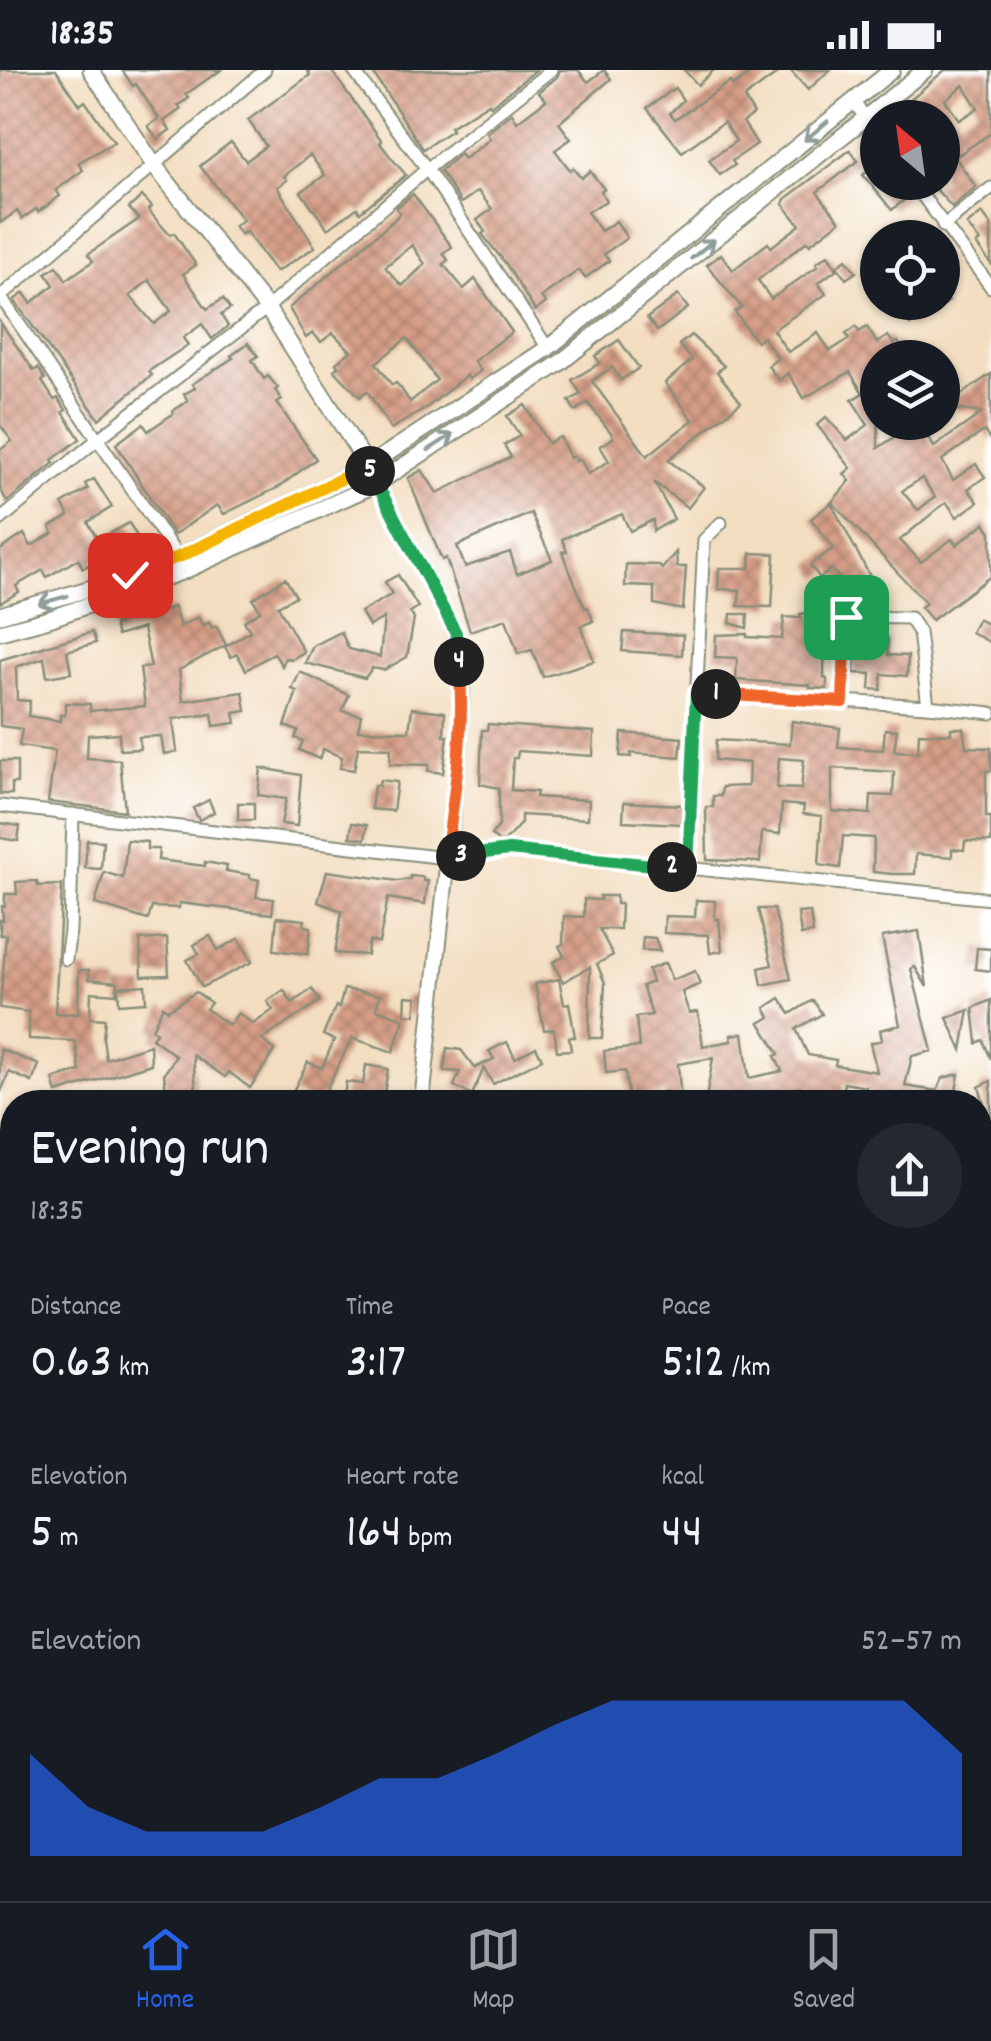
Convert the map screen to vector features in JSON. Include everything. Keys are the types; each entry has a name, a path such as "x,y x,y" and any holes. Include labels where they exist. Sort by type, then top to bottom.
{"main road":[{"path":"91,70 154,166 267,308 368,466"},
{"path":"0,615 178,557 368,466 548,348 892,70"},
{"path":"886,100 925,70"},
{"path":"0,632 50,619 184,571 376,484 560,363 860,120"}],"street":[{"path":"178,557 0,297 264,70"},
{"path":"352,70 427,169 548,348"},
{"path":"0,520 267,308 427,169 550,70"},
{"path":"853,101 860,111"},
{"path":"951,220 991,188"},
{"path":"960,248 991,287"},
{"path":"368,466 456,633 462,690 460,744 423,1090"},
{"path":"688,869 704,540 721,523"},
{"path":"843,702 846,617 910,618 919,632 928,706"},
{"path":"696,693 928,706 991,714"},
{"path":"0,806 446,858 509,850 991,899"},
{"path":"66,960 73,814"}],"building":[{"path":"0,70 56,70 80,105 85,101 114,142 78,163 83,170 56,190 60,196 38,212 36,209 22,219 17,211 0,223"},
{"path":"122,70 221,70 186,94 189,98 178,106 181,109 164,121 170,130 158,139 148,126 159,119"},
{"path":"307,70 331,70 406,175 360,212 357,208 328,229 301,192 325,175 310,155 284,176 287,180 277,187 315,247 276,272 246,232 241,235 234,226 243,220 200,166 231,142 246,161 266,146 248,120 310,75"},
{"path":"371,70 536,70 491,106 489,103 450,127 452,130 423,149"},
{"path":"560,70 578,70 588,82 604,70 611,79 559,123 571,139 555,150 570,170 573,168 581,178 590,171 604,189 601,191 606,201 587,212 601,231 616,221 627,238 604,254 609,261 585,278 579,270 541,297 546,303 535,311 482,234 485,232 477,220 492,209 478,191 461,203 440,171 460,154 464,159 490,139 487,133 512,113 517,122 546,100 539,92"},
{"path":"684,70 714,70 698,85"},
{"path":"755,70 782,70 744,98 754,114 743,122 757,144 732,161 735,165 720,175 709,160 736,141 724,122 682,152 647,108 675,88 683,100 670,113 675,119"},
{"path":"790,70 830,70 808,90"},
{"path":"945,70 991,70 991,133 960,154 960,119 978,108 963,85 945,100 909,100"},
{"path":"850,150 858,161 817,192 840,221 810,244 807,241 758,280 771,299 828,255 837,269 818,283 826,294 773,330 788,352 818,333 830,351 849,339 846,334 856,327 859,332 867,327 875,340 860,340 860,388 850,372 804,398 788,373 779,380 768,366 778,358 763,337 757,341 749,332 735,312 742,308 707,265 721,254 733,270 800,225 783,204"},
{"path":"960,164 976,187 952,207 946,200 960,200"},
{"path":"413,194 452,247 443,253 448,260 443,264 464,289 475,279 512,332 474,361 481,371 469,379 467,375 425,409 391,429 367,391 360,397 334,370 338,367 336,363 351,351 333,333 321,342 313,333 306,338 289,308 393,221 400,213 396,208","holes":["412,245 425,264 402,286 385,267","407,338 437,380 410,402 376,363"]},
{"path":"142,196 152,207 148,210 170,235 174,233 196,265 183,274 207,309 223,299 230,309 221,315 228,326 212,339 202,324 183,338 188,345 149,371 152,375 99,419 14,300 24,293 31,303 54,285 46,273 57,266 66,280 93,261 88,254 139,219 129,208","holes":["149,280 171,311 154,324 130,296"]},
{"path":"884,200 904,200 892,210"},
{"path":"982,213 991,225 991,264 967,225"},
{"path":"846,259 856,272 846,279 837,266"},
{"path":"678,295 688,308 657,331 647,318"},
{"path":"0,322 34,371 38,368 45,379 42,381 66,410 63,412 80,439 7,502 0,488 0,450 12,441 0,425"},
{"path":"691,335 724,366 717,372 741,402 668,460 704,487 688,508 654,482 674,519 653,531 653,520 630,531 622,514 562,539 567,551 562,552 593,621 581,626 594,661 543,677 532,650 518,654 506,619 470,631 446,558 442,560 408,478 422,470 437,493 511,457 504,445 520,436 507,416 525,405 548,443 560,437 570,458 580,459 588,474 609,461 600,446 613,438 612,434 588,403 575,411 569,401 581,394 572,380 600,363 595,356 619,340 639,368 621,380 612,367 592,381 647,456 693,420 665,383 692,360 679,345","holes":["531,513 552,560 517,574 510,552 465,567 457,546"]},
{"path":"248,343 258,356 252,360 264,379 268,376 278,388 275,390 282,400 277,403 316,459 279,487 224,514 217,505 174,535 116,444 143,424 148,431 174,413 188,401 184,394 195,388 192,384 233,358"},
{"path":"991,374 991,441 984,431 942,460 953,480 976,464 985,477 968,489 978,502 957,517 947,503 900,540 921,562 952,539 956,545 985,523 991,532 991,576 932,620 921,607 926,603 832,502 850,481 844,474 851,468 817,425 826,417 847,440 860,431 860,440 878,440 878,448 890,440 930,440 934,447 944,440 960,440 960,429 982,413 960,410 960,396","holes":["922,478 935,497 918,510 902,491"]},
{"path":"860,395 860,412 852,400"},
{"path":"94,479 112,507 88,522 98,540 129,523 142,545 148,541 155,553 145,557 141,551 110,566 105,556 83,568 78,559 47,577 43,570 16,586 19,592 0,603 0,550 24,534 31,546 53,533 50,527 69,516 62,504 88,489 85,484"},
{"path":"831,503 882,599 866,608 847,608 847,589 832,569 820,578 810,565 834,548 811,519"},
{"path":"676,552 677,567 686,567 683,610 654,604 654,587 625,586 626,564 658,565 662,569"},
{"path":"751,553 775,554 772,607 738,606 740,590 718,589 719,568 750,568"},
{"path":"398,575 418,607 410,612 414,619 407,657 384,670 372,668 365,678 305,663 313,646 341,632 349,649 380,657 384,618 369,626 361,612 392,594 385,582"},
{"path":"285,578 296,596 278,606 304,652 292,659 285,658 282,666 274,653 246,670 237,654 231,657 225,647 250,631 244,621 260,611 253,599"},
{"path":"174,607 180,627 198,617 203,626 209,622 212,628 216,626 226,645 179,670 183,701 243,692 246,711 234,713 236,723 214,726 212,714 173,719 177,752 164,754 161,736 139,737 140,749 120,750 119,733 88,735 87,758 120,760 125,811 48,802 55,751 19,746 22,729 0,726 0,660 92,632 96,643 67,651 71,673 47,677 44,658 16,667 17,700 30,701 28,716 60,721 60,715 65,715 65,703 90,704 90,711 145,706 140,668 151,667 143,628 117,636 114,625"},
{"path":"825,610 827,689 736,680 737,658 715,657 716,635 782,639 784,617 801,618 800,614"},
{"path":"731,614 748,614 747,628 730,623"},
{"path":"978,619 991,626 991,643 971,632"},
{"path":"856,627 874,629 874,639 888,639 888,655 908,656 907,676 882,674 881,690 870,689 871,674 854,673"},
{"path":"624,632 683,635 682,655 622,651"},
{"path":"300,672 349,695 342,711 361,715 358,730 409,731 412,708 445,712 444,736 448,736 443,773 428,771 429,765 390,764 391,748 358,747 354,770 340,768 342,757 323,749 319,759 299,750 303,741 295,738 298,731 285,726 297,691 292,689"},
{"path":"792,721 840,728 838,747 883,750 885,729 897,730 894,751 918,752 919,733 951,734 951,728 963,728 966,747 991,748 991,771 986,771 986,817 991,817 991,842 965,841 964,850 952,849 952,857 916,854 915,874 892,874 873,872 874,838 843,836 840,868 819,865 822,816 803,814 804,806 782,804 780,834 762,832 760,862 707,860 706,807 713,807 713,796 721,796 722,787 748,786 749,763 715,760 716,740 790,744","holes":["779,758 804,760 801,789 777,788","832,768 894,772 893,796 871,795 870,814 832,811"]},
{"path":"488,724 594,732 593,756 518,751 517,758 513,758 511,790 537,792 536,797 589,800 588,819 521,815 521,823 505,841 499,842 491,835 499,826 499,788 480,784 482,730 487,730"},
{"path":"622,733 682,738 680,757 631,753 631,757 620,756"},
{"path":"0,761 17,761 17,783 12,783 12,794 0,794"},
{"path":"261,768 301,775 297,826 281,824 286,799 258,795"},
{"path":"380,780 397,782 393,811 371,809 374,785 379,786"},
{"path":"209,800 214,812 199,820 193,808"},
{"path":"624,802 682,805 681,824 623,821"},
{"path":"238,803 254,803 254,820 238,820"},
{"path":"0,823 20,826 18,841 0,838"},
{"path":"352,823 367,825 365,839 350,837"},
{"path":"87,840 103,841 101,869 85,868"},
{"path":"127,840 147,842 147,849 159,849 158,860 205,866 205,862 250,875 259,880 256,897 274,899 272,914 179,903 179,908 152,907 148,920 95,904 104,872 123,878"},
{"path":"327,871 398,881 410,876 423,877 423,881 428,881 425,904 388,898 379,943 369,941 367,955 335,953 342,911 318,902"},
{"path":"16,882 62,885 55,1013 78,1014 79,970 89,970 89,979 118,982 116,994 91,992 90,1018 105,1019 106,1059 150,1045 151,1064 56,1090 53,1079 80,1071 75,1041 29,1039 29,1012 0,1008 6,935 0,935 0,920 5,894 17,894"},
{"path":"600,896 616,896 616,904 621,904 620,929 599,929 613,955 597,964 605,983 602,1038 589,1038 590,967 563,982 553,962 564,956 559,946 563,944 564,916 584,917 584,899 600,900"},
{"path":"696,900 715,901 722,951 710,953 708,935 664,933 665,916 695,917"},
{"path":"758,909 774,909 791,979 762,985 759,968 772,965"},
{"path":"810,912 813,933 801,935 798,913"},
{"path":"277,917 305,920 304,926 311,927 308,954 274,950"},
{"path":"919,931 927,987 915,967 911,969 932,1051 912,1056 905,1086 931,1090 866,1090 866,1087 844,1083 843,1090 708,1090 713,1058 678,1064 680,1090 627,1090 625,1071 606,1073 604,1051 639,1047 636,1017 652,1015 642,986 652,982 648,970 665,963 672,980 695,971 700,984 682,992 689,1013 698,1012 703,1046 732,1041 731,1035 743,1033 749,1078 782,1071 775,1056 779,1054 760,1023 770,1017 765,1008 780,998 790,1014 813,1000 822,1014 796,1029 808,1055 836,1060 835,1065 877,1072 870,1043 882,1040 880,1030 900,1025 882,937"},
{"path":"210,936 218,950 239,939 252,962 202,987 187,960 199,954 194,945"},
{"path":"643,937 655,938 660,951 642,950"},
{"path":"167,938 169,975 142,976 140,940"},
{"path":"977,948 991,949 991,971 975,969"},
{"path":"559,979 564,1004 569,1003 575,1037 569,1037 571,1050 557,1051 554,1029 544,1030 535,984"},
{"path":"145,985 146,1002 119,1004 118,987"},
{"path":"312,989 320,1001 262,1040 275,1050 250,1088 229,1072 225,1077 193,1055 196,1090 166,1090 164,1074 176,1056 152,1038 163,1006 168,1010 196,992 211,1003 206,1009 229,1025 238,1013 253,1024 273,1010 267,1001 284,990 292,1003"},
{"path":"344,989 380,995 376,1009 404,1019 393,1052 352,1038 326,1090 294,1090 308,1062 322,1068 334,1040 323,1035 336,1006 339,1008"},
{"path":"406,996 417,997 415,1015 405,1014"},
{"path":"991,1000 991,1059 983,1040 977,1043 973,1008"},
{"path":"969,1010 962,1050 947,1018"},
{"path":"507,1042 515,1058 536,1047 542,1059 493,1084 484,1068 474,1090 454,1086 460,1072 444,1071 447,1048 461,1050 475,1068 494,1059 489,1051"},
{"path":"0,1049 39,1065 32,1082 9,1072 0,1090"},
{"path":"366,1065 388,1069 385,1090 345,1090 346,1082 363,1084"},
{"path":"959,1074 956,1090 937,1090 943,1078"},
{"path":"991,1081 991,1090 979,1087"}],"route":[{"path":"130,575 178,557 368,466 456,633 462,690 460,744 446,858 509,850 688,869 696,693 843,702 846,617"}]}
